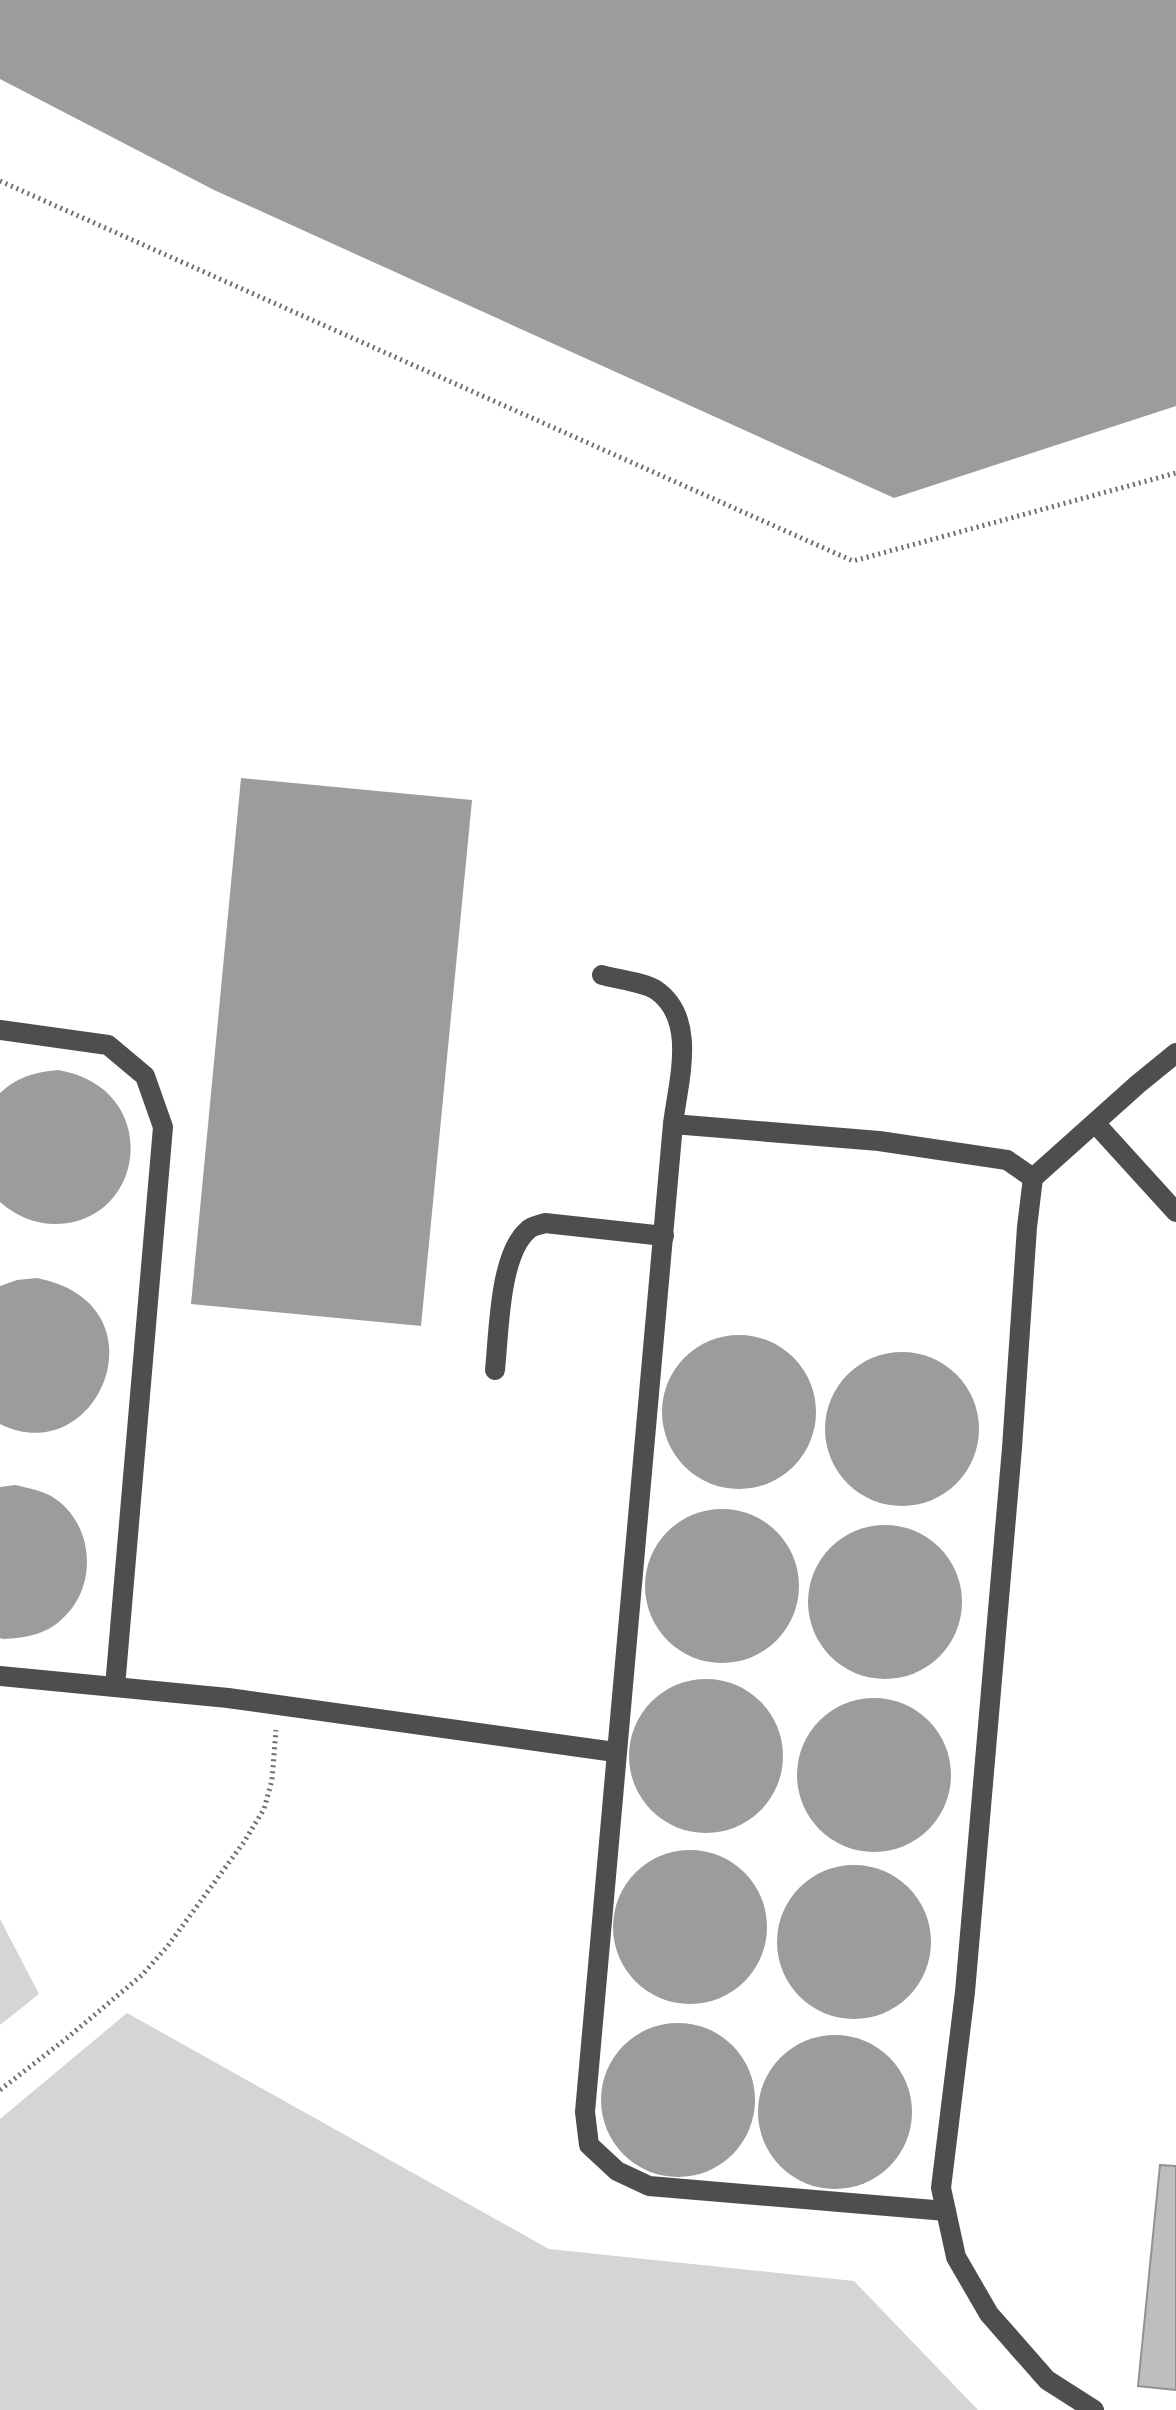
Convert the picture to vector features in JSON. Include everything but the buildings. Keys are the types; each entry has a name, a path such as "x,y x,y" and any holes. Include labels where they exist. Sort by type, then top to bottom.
{"lane":[{"path":"602,975 654,988 672,1004 683,1034 615,1752 585,2112 589,2145 617,2171 649,2186 946,2211"},
{"path":"0,1030 108,1045 145,1076 163,1127 115,1687"},
{"path":"1094,2410 1047,2380 989,2314 956,2257 941,2188 965,1992 1033,1178 1176,1053"},
{"path":"1095,1123 1176,1212"},
{"path":"673,1124 879,1141 1007,1160 1033,1178"},
{"path":"495,1370 503,1283 514,1250 528,1229 545,1223 664,1236"},
{"path":"0,1676 278,1705 615,1752"}],"path":[{"path":"0,181 853,561 1176,473"},
{"path":"0,2090 142,1975 167,1947 244,1842 264,1809 272,1780 278,1705"}],"shaded area":[{"path":"0,0 1176,0 1176,406 894,498 214,190 0,79"},
{"path":"241,778 472,800 421,1326 191,1304"},
{"path":"58,1070 92,1081 114,1101 127,1126 130,1153 124,1179 110,1201 87,1218 56,1224 40,1223 0,1202 0,1093 27,1076"},
{"path":"37,1278 77,1294 101,1319 109,1349 105,1379 90,1406 66,1426 35,1433 0,1424 0,1286"},
{"path":"739,1335 768,1341 793,1358 810,1383 816,1412 810,1441 793,1466 768,1483 739,1489 710,1483 685,1466 668,1441 662,1412 668,1383 685,1358 710,1341"},
{"path":"902,1352 931,1358 956,1375 973,1400 979,1429 973,1458 956,1483 931,1500 902,1506 873,1500 848,1483 831,1458 825,1429 831,1400 848,1375 873,1358"},
{"path":"15,1485 47,1494 66,1507 84,1538 86,1574 82,1591 73,1607 55,1625 34,1635 3,1639 0,1638 0,1487"},
{"path":"722,1509 751,1515 776,1532 793,1557 799,1586 793,1615 776,1640 751,1657 722,1663 693,1657 668,1640 651,1615 645,1586 651,1557 668,1532 693,1515"},
{"path":"885,1525 914,1531 939,1548 956,1573 962,1602 956,1631 939,1656 914,1673 885,1679 856,1673 831,1656 814,1631 808,1602 814,1573 831,1548 856,1531"},
{"path":"706,1679 735,1685 760,1702 777,1727 783,1756 777,1785 760,1810 735,1827 706,1833 677,1827 652,1810 635,1785 629,1756 635,1727 652,1702 677,1685"},
{"path":"874,1698 903,1704 928,1721 945,1746 951,1775 945,1804 928,1829 903,1846 874,1852 845,1846 820,1829 803,1804 797,1775 803,1746 820,1721 845,1704"},
{"path":"690,1850 719,1856 744,1873 761,1898 767,1927 761,1956 744,1981 719,1998 690,2004 661,1998 636,1981 619,1956 613,1927 619,1898 636,1873 661,1856"},
{"path":"854,1865 883,1871 908,1888 925,1913 931,1942 925,1971 908,1996 883,2013 854,2019 825,2013 800,1996 783,1971 777,1942 783,1913 800,1888 825,1871"},
{"path":"0,1919 39,1994 0,2025"},
{"path":"127,2013 549,2249 854,2281 978,2410 0,2410 0,2119"},
{"path":"678,2023 707,2029 732,2046 749,2071 755,2100 749,2129 732,2154 707,2171 678,2177 649,2171 624,2154 607,2129 601,2100 607,2071 624,2046 649,2029"},
{"path":"835,2035 864,2041 889,2058 906,2083 912,2112 906,2141 889,2166 864,2183 835,2189 806,2183 781,2166 764,2141 758,2112 764,2083 781,2058 806,2041"}]}
